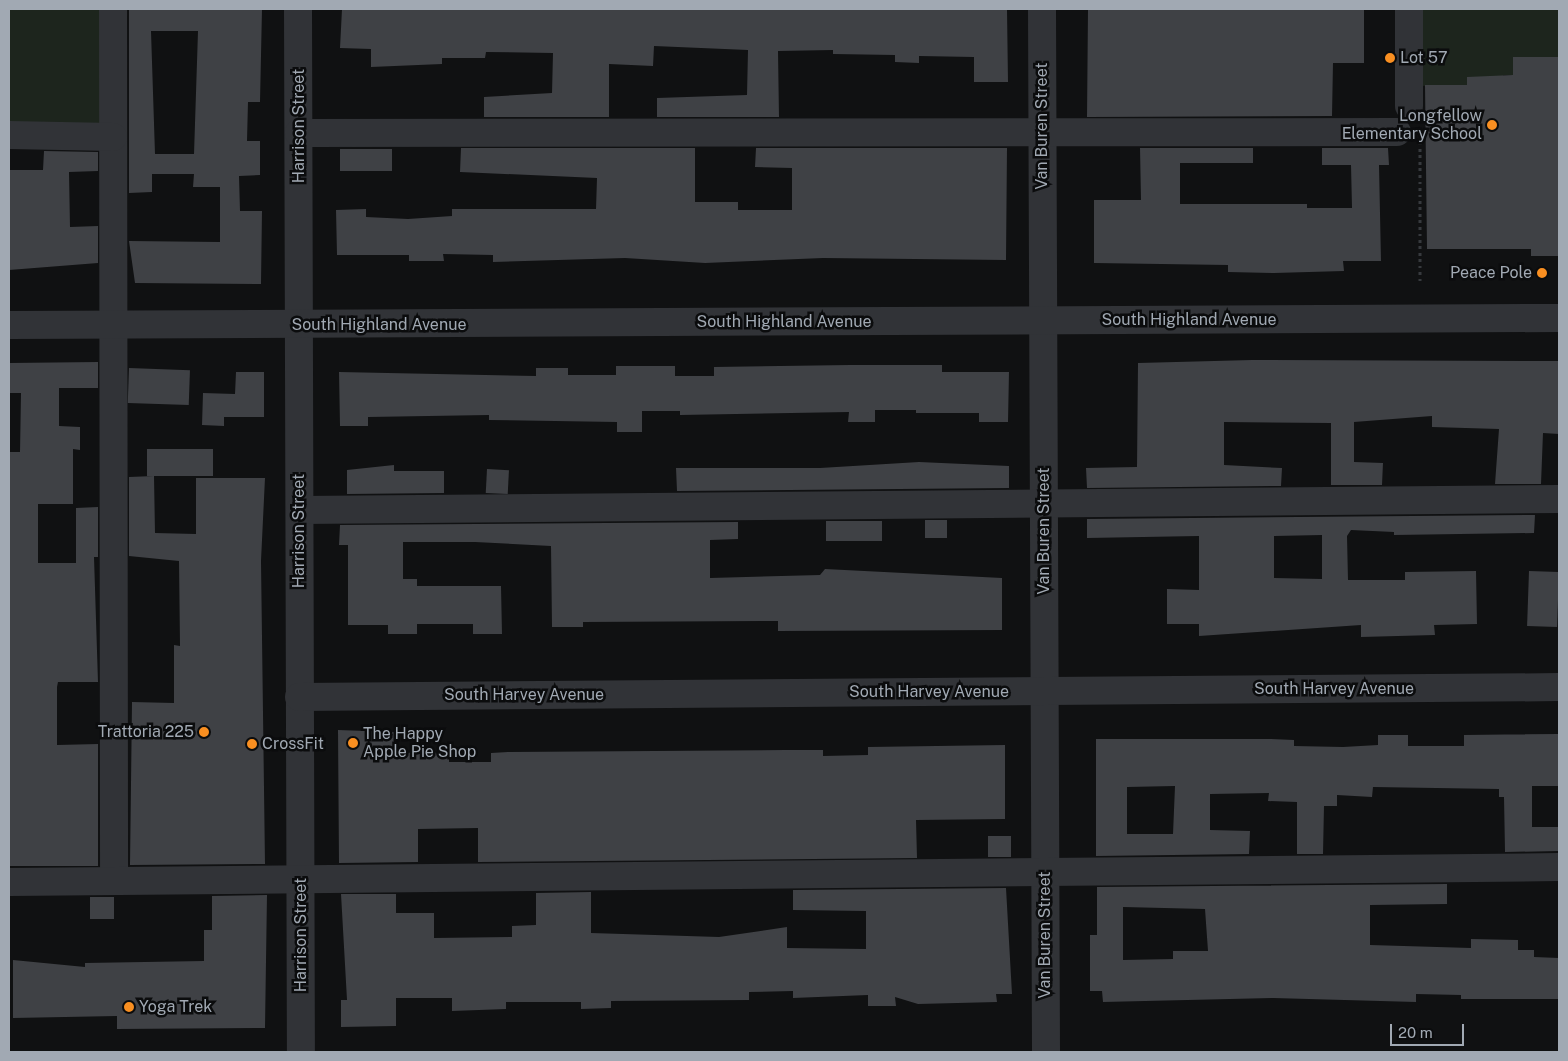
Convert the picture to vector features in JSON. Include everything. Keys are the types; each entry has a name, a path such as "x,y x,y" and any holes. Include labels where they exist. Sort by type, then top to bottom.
{"street":[{"path":"113,9 114,881"},
{"name":"Harrison Street","path":"298,9 300,510 298,697 301,1052"},
{"name":"Van Buren Street","path":"1042,9 1046,1052"},
{"path":"1408,106 1409,9"},
{"path":"299,133 1042,130 1409,133"},
{"path":"9,135 113,137"},
{"name":"South Highland Avenue","path":"9,324 299,325 1559,318"},
{"path":"300,510 1559,499"},
{"name":"South Harvey Avenue","path":"298,697 1559,687"},
{"path":"9,882 1559,867"}],"path":[{"path":"1409,133 1420,281"}],"shaded area":[{"path":"9,9 105,9 105,127 9,127"},
{"path":"1420,9 1559,9 1559,58 1513,58 1513,75 1503,75 1503,84 1467,77 1467,85 1420,86"}],"building":[{"path":"129,9 262,9 260,102 248,102 247,141 260,141 260,175 239,176 240,211 262,211 261,284 135,283 129,241 220,242 220,187 193,187 194,174 152,174 152,192 129,193","holes":["151,31 198,31 194,154 155,154"]},
{"path":"342,9 1007,9 1008,82 974,82 974,57 919,56 919,63 895,62 895,55 833,54 833,50 778,51 779,117 657,117 657,98 747,95 748,50 654,46 653,66 609,64 609,117 484,117 484,97 552,93 553,53 486,52 485,58 442,58 442,64 371,67 371,49 340,48"},
{"path":"1088,9 1364,9 1364,63 1333,63 1332,116 1087,117"},
{"name":"Longfellow Elementary School","path":"1513,57 1559,57 1559,256 1531,256 1531,249 1427,249 1425,85 1467,85 1467,77 1513,75"},
{"path":"461,148 695,148 695,202 738,202 738,210 792,210 792,168 755,167 756,148 1007,148 1006,260 823,258 705,263 625,258 493,262 493,255 443,254 444,261 409,261 409,255 337,255 336,210 366,209 366,217 408,219 452,216 452,209 596,209 597,178 460,172"},
{"path":"1140,148 1253,148 1253,163 1180,163 1180,204 1307,204 1307,208 1352,208 1351,165 1322,165 1322,148 1388,148 1389,165 1379,165 1381,261 1343,261 1344,271 1274,273 1228,272 1228,265 1094,263 1094,200 1141,200"},
{"path":"340,149 392,149 392,171 340,171"},
{"path":"44,151 98,152 98,171 69,172 70,227 98,226 98,263 9,270 10,170 43,170"},
{"path":"1252,360 1559,361 1559,434 1543,433 1541,484 1495,484 1499,429 1432,427 1432,416 1354,422 1354,462 1383,463 1382,485 1331,485 1331,423 1224,422 1224,465 1282,468 1281,486 1087,488 1086,468 1137,467 1138,363"},
{"path":"98,362 98,388 59,388 59,426 80,427 80,450 73,449 73,504 38,504 38,563 76,563 76,508 98,507 98,557 94,557 98,682 58,682 57,745 98,744 98,866 9,866 9,452 20,452 21,393 9,393 9,363"},
{"path":"942,365 942,372 1009,372 1008,422 979,422 979,413 916,413 916,410 875,410 875,422 848,422 849,412 680,415 680,411 642,411 642,432 617,432 617,422 489,420 489,415 368,417 368,426 340,426 339,372 536,376 536,368 568,368 568,375 616,375 616,366 675,366 675,376 714,376 714,367"},
{"path":"129,368 190,370 189,405 128,403"},
{"path":"236,372 264,372 264,417 224,417 224,426 202,425 203,393 235,394"},
{"path":"147,449 213,449 213,476 147,476"},
{"path":"919,462 1009,466 1009,488 677,491 676,468 820,468"},
{"path":"394,465 394,471 444,471 444,493 347,494 347,470"},
{"path":"487,469 509,470 508,494 486,493"},
{"path":"154,476 155,533 196,534 196,478 265,478 261,561 265,864 130,865 132,702 174,703 174,645 180,646 179,561 129,556 129,477"},
{"path":"1535,515 1534,533 1394,535 1394,532 1351,530 1347,536 1348,580 1405,580 1405,572 1476,571 1477,624 1434,625 1435,635 1361,637 1361,625 1199,636 1199,624 1167,624 1167,589 1199,590 1199,536 1087,538 1087,519","holes":["1322,535 1322,579 1274,578 1274,536"]},
{"path":"925,520 947,520 947,538 925,538"},
{"path":"826,521 882,521 882,541 826,541"},
{"path":"738,522 738,539 710,540 710,578 820,575 825,569 1002,578 1002,630 778,631 778,621 583,622 583,627 552,627 551,546 475,542 403,542 403,579 417,579 417,586 501,586 502,634 473,634 473,624 417,624 417,634 388,634 388,625 348,625 348,545 339,545 340,525"},
{"path":"1529,571 1559,572 1557,627 1527,626"},
{"path":"338,730 394,732 394,753 449,752 449,762 491,762 491,753 508,752 823,750 823,756 868,755 868,747 1005,745 1005,819 916,820 917,858 478,862 478,828 418,829 418,862 339,863"},
{"path":"1559,734 1559,786 1532,786 1532,827 1558,827 1558,851 1505,852 1504,797 1499,797 1499,789 1373,787 1372,797 1337,795 1337,806 1324,806 1323,854 1297,854 1297,802 1268,801 1269,793 1210,794 1210,830 1250,831 1249,854 1096,856 1096,739 1271,739 1294,740 1294,746 1343,747 1378,745 1378,735 1408,735 1408,746 1464,746 1464,735","holes":["1175,786 1173,834 1127,834 1127,787"]},
{"path":"988,836 1011,836 1011,857 988,857"},
{"path":"1447,884 1447,904 1370,905 1370,945 1471,948 1471,939 1518,940 1518,950 1534,950 1534,957 1559,958 1559,999 1461,999 1461,995 1416,994 1416,1002 1273,998 1103,1002 1102,991 1090,991 1090,935 1097,935 1097,887","holes":["1123,907 1205,909 1208,951 1173,951 1173,959 1123,960"]},
{"path":"1006,888 1012,994 996,994 997,1002 918,1004 895,997 896,1006 868,1006 868,995 793,998 793,991 749,992 749,1000 611,1001 611,1008 581,1009 581,1002 506,1002 506,1009 452,1011 452,998 396,998 396,1026 341,1027 341,1000 347,1000 341,894 396,894 396,913 434,913 434,938 512,937 512,926 536,925 536,893 591,892 591,933 719,937 787,927 787,948 866,949 866,911 793,910 793,890"},
{"path":"267,895 265,1028 117,1029 117,1016 13,1018 13,960 85,967 85,963 204,961 204,930 212,930 212,896"},
{"path":"90,897 114,897 114,919 90,919"}],"place":[{"name":"Lot 57","path":"1390,58"},
{"name":"Longfellow Elementary School","path":"1492,125"},
{"name":"Peace Pole","path":"1542,273"},
{"name":"Trattoria 225","path":"204,732"},
{"name":"The Happy Apple Pie Shop","path":"353,743"},
{"name":"CrossFit","path":"252,744"},
{"name":"Yoga Trek","path":"129,1007"}]}
